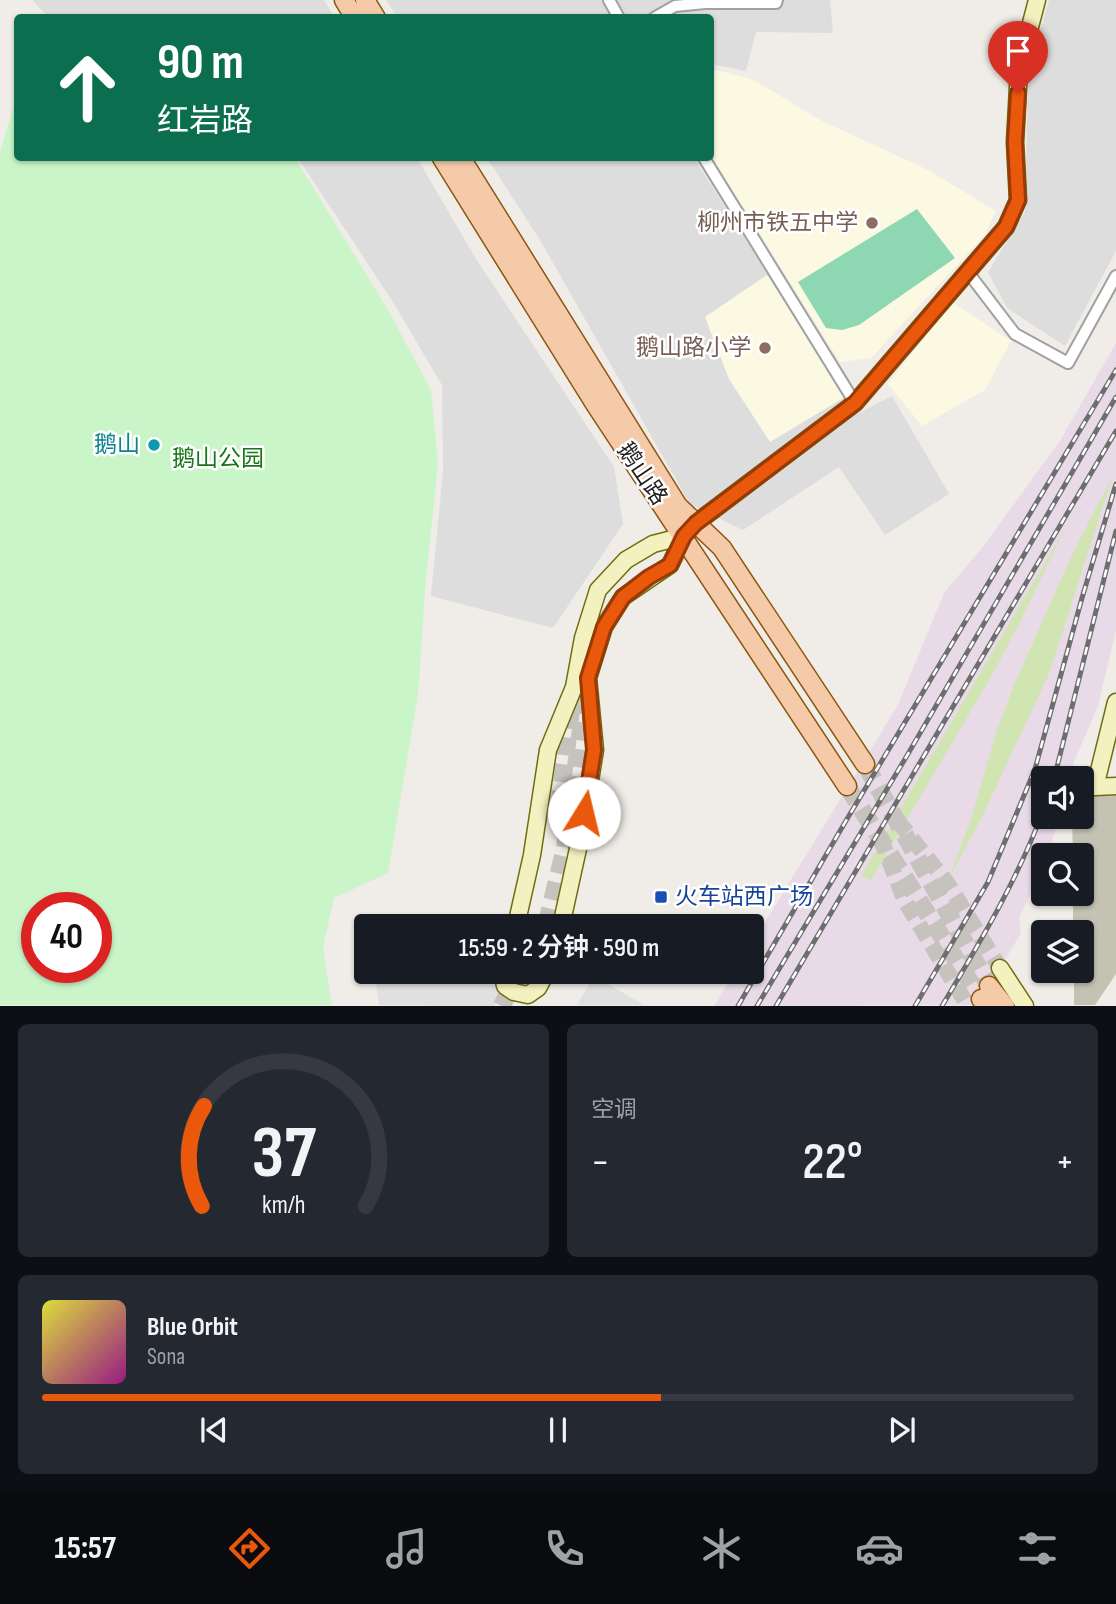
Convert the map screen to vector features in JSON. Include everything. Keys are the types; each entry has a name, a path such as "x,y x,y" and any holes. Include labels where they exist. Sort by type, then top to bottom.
{"main road":[{"name":"鹅山路","path":"444,161 595,404 690,530 722,548 865,764"},
{"name":"鹅山路","path":"463,161 678,506 690,530 847,786"},
{"path":"986,997 1005,1006"}],"street":[{"path":"661,14 675,6 705,3 776,3 777,0"},
{"path":"519,914 533,855 548,750 574,687 583,638 598,590 626,560 653,544 690,530 855,403 1006,227 1018,200 1015,142 1019,69 1037,0"},
{"path":"706,161 855,403"},
{"path":"967,271 1015,334 1068,363 1116,276"},
{"path":"564,914 581,835 594,750 588,678 604,627 623,597 670,565 690,530"},
{"path":"1116,702 1095,787 1116,786"},
{"path":"1000,968 1025,1006"},
{"path":"505,984 514,992 528,995 540,984"}],"shaded area":[{"path":"32,0 324,0 332,14 45,14"},
{"path":"386,0 830,0 833,33 756,32 746,71 714,65 714,14 395,14"},
{"path":"1049,0 1116,0 1116,251 1065,346 1007,308 988,272 1025,212 1028,71"},
{"name":"柳州市铁五中学","path":"714,70 752,79 820,120 928,170 996,211 984,236 871,358 840,362 714,160"},
{"path":"300,161 419,161 476,259 614,467 623,524 553,628 431,596 443,471 442,385 393,302"},
{"path":"489,161 696,161 857,414 892,396 949,494 885,535 839,467 743,530 690,504 540,240"},
{"name":"鹅山路小学","path":"767,275 845,397 770,442 729,379 705,317"},
{"path":"952,302 1011,341 985,390 922,426 888,384"},
{"path":"1116,343 1116,630 1098,706 1073,766 1031,766 1031,829 1056,829 1052,843 1031,843 1031,892 1019,918 1021,933 978,1005 714,1006 727,984 764,984 764,924 898,705 944,593 986,543 1061,439"},
{"path":"1116,795 1116,974 1095,1005 1074,1005 1074,983 1094,983 1094,920 1073,920 1073,906 1094,906 1094,843 1073,843 1072,829 1094,829 1094,796"},
{"path":"376,984 501,984 500,994 494,1006 379,1005"},
{"path":"589,984 608,984 644,1005 577,1005"}],"green space":[{"name":"鹅山公园","path":"14,106 14,161 297,161 388,310 431,390 438,464 418,694 388,873 334,898 323,947 332,1005 0,1005 0,152"},
{"path":"917,209 955,258 859,325 842,330 826,328 798,282"},
{"path":"1113,475 1049,674 981,819 948,880 971,819 997,730 1014,685 1072,555"},
{"path":"1066,527 991,677 871,880 861,876"}],"tunnel":[{"path":"549,914 565,848 586,692"},
{"path":"559,809 573,694"},
{"path":"865,764 989,986"},
{"path":"847,786 981,999"},
{"path":"897,820 948,884 1000,968"},
{"path":"880,837 905,901 968,1006"},
{"path":"502,1006 512,984"}],"railway":[{"path":"738,1006 1116,370"},
{"path":"757,1006 1116,397"},
{"path":"776,1006 1116,431"},
{"path":"915,1006 988,882 1035,769 1116,484"},
{"path":"1057,766 1116,531"},
{"path":"942,1006 1010,887 1036,829"}],"place":[{"name":"柳州市铁五中学","path":"872,223"},
{"name":"鹅山路小学","path":"765,348"},
{"name":"鹅山","path":"154,445"},
{"name":"火车站西广场","path":"661,897"}],"route":[{"path":"584,813 594,750 588,678 604,627 623,597 670,565 684,536 696,523 855,403 1006,227 1018,200 1015,142 1018,93"}]}
